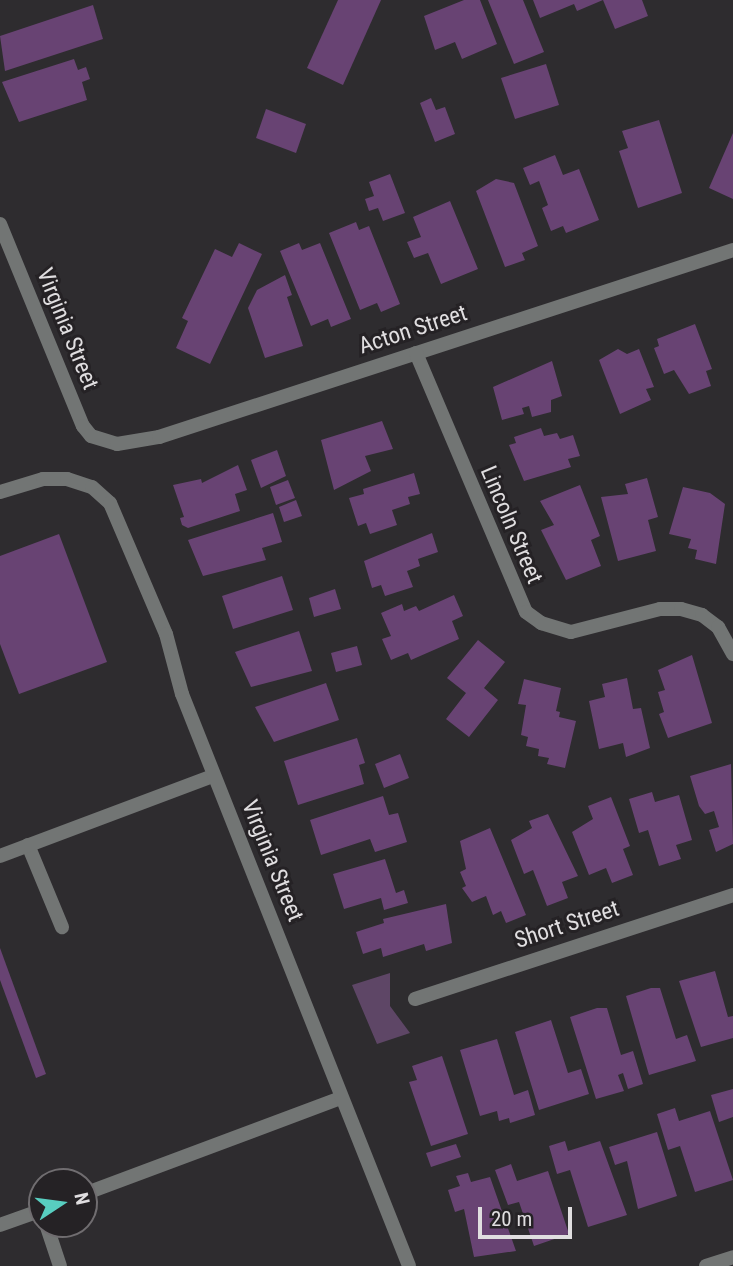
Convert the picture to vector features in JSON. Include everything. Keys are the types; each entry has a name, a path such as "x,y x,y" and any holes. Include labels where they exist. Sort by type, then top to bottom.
{"street":[{"name":"Virginia Street","path":"0,224 76,411 91,436 105,442"},
{"name":"Acton Street","path":"105,442 127,444 159,437 733,250"},
{"name":"Lincoln Street","path":"415,353 526,612 541,623 571,632 660,609 681,609 702,615 718,627 733,654"},
{"name":"Virginia Street","path":"0,492 43,479 84,482 110,503 116,514 166,634 182,694 409,1266"},
{"path":"0,856 214,776"},
{"path":"28,845 62,927"},
{"name":"Short Street","path":"415,999 733,895"},
{"path":"98,1189 341,1098"},
{"path":"0,1226 28,1218"},
{"path":"51,1238 60,1266"},
{"path":"706,1266 733,1257"}],"shaded area":[{"path":"390,973 390,1006 410,1033 377,1044 352,985"}],"building":[{"path":"338,0 381,0 343,85 307,68"},
{"path":"464,0 480,0 497,44 462,59 455,42 435,50 424,16"},
{"path":"488,0 523,0 544,52 514,64"},
{"path":"533,0 603,0 577,11 574,4 540,18"},
{"path":"603,0 642,0 648,16 615,29"},
{"path":"93,5 103,39 5,71 0,36"},
{"path":"74,59 78,70 86,67 90,79 82,82 87,100 19,122 2,82"},
{"path":"546,64 559,105 515,119 501,78"},
{"path":"431,98 436,110 445,107 455,134 435,142 420,103"},
{"path":"266,109 306,124 296,153 256,138"},
{"path":"659,120 682,193 638,208 619,151 628,148 622,131"},
{"path":"733,133 733,199 709,188"},
{"path":"555,155 563,175 579,169 599,220 566,233 563,226 551,231 542,208 548,205 539,181 530,185 523,168"},
{"path":"390,174 405,213 383,221 378,208 369,211 365,199 374,196 369,182"},
{"path":"496,179 514,183 538,246 522,253 525,260 505,267 476,191"},
{"path":"450,201 478,269 441,284 428,253 414,258 407,242 421,237 413,217"},
{"path":"356,222 359,230 369,226 400,304 381,312 377,303 360,310 329,233"},
{"path":"239,243 262,254 210,364 176,348 188,321 182,318 215,249 232,257"},
{"path":"299,243 302,250 320,243 351,319 331,327 328,319 311,326 280,251"},
{"path":"285,275 292,295 287,297 303,346 265,358 248,308 257,290"},
{"path":"695,324 712,369 706,371 711,386 689,394 674,370 664,374 654,348 659,346 657,339"},
{"path":"618,349 627,354 639,349 654,387 646,389 651,400 620,414 599,360"},
{"path":"552,361 562,396 551,400 551,412 532,417 529,406 522,408 524,414 502,420 493,387"},
{"path":"382,421 393,449 365,456 371,471 334,490 321,440"},
{"path":"541,428 544,436 557,433 560,439 573,435 580,456 568,459 571,467 524,481 509,445 516,443 514,437"},
{"path":"277,450 286,476 261,488 251,460"},
{"path":"238,465 247,490 235,494 240,511 188,528 182,525 180,518 184,517 173,485 201,479 202,483"},
{"path":"414,473 420,494 408,497 410,504 392,510 397,525 370,534 366,523 358,526 349,498 364,494 363,489"},
{"path":"647,478 658,517 648,520 656,551 618,561 601,497 628,494 625,484"},
{"path":"288,480 295,498 276,505 270,487"},
{"path":"580,485 600,536 591,540 601,566 566,580 541,530 554,525 540,501"},
{"path":"683,487 710,493 725,504 716,564 695,559 697,550 688,548 691,539 669,534"},
{"path":"296,500 302,516 284,522 279,507"},
{"path":"273,513 282,542 262,548 266,560 203,576 188,540"},
{"path":"432,533 438,552 418,559 420,566 407,571 413,587 385,596 381,585 372,588 364,561"},
{"path":"59,534 107,662 19,694 0,644 0,556"},
{"path":"282,576 293,610 233,629 222,596"},
{"path":"335,589 341,609 314,617 309,598"},
{"path":"454,595 463,616 452,621 459,639 411,660 408,653 391,660 382,639 391,636 381,613 402,604 404,611 416,606 419,611"},
{"path":"299,631 312,671 251,687 235,652"},
{"path":"478,640 505,662 484,688 498,700 469,737 446,719 466,693 447,678"},
{"path":"357,646 362,665 336,672 331,653"},
{"path":"692,655 712,723 668,738 659,714 664,712 658,692 665,690 658,670"},
{"path":"627,678 633,709 641,708 650,748 626,757 623,743 599,749 589,701 605,697 602,684"},
{"path":"524,679 561,688 556,711 560,712 559,717 576,721 565,768 547,764 549,758 538,756 539,749 526,746 528,737 521,735 526,705 518,704"},
{"path":"326,683 339,720 274,742 255,707"},
{"path":"357,738 365,763 359,765 364,784 298,805 284,761"},
{"path":"400,754 409,778 384,788 375,764"},
{"path":"731,764 733,844 716,852 709,830 719,827 714,811 705,814 699,806 690,776"},
{"path":"652,792 655,802 679,795 692,840 676,845 681,859 659,866 648,830 639,833 629,799"},
{"path":"383,796 389,815 398,813 407,842 375,852 370,839 321,855 310,820"},
{"path":"611,797 630,846 623,849 633,875 612,883 606,868 589,875 572,832 593,819 588,806"},
{"path":"548,814 578,876 562,882 568,898 547,906 533,870 524,874 511,840 532,828 529,821"},
{"path":"490,828 526,915 506,923 501,911 493,915 486,896 472,902 462,888 466,886 460,872 466,869 460,841"},
{"path":"385,859 396,893 404,890 408,903 384,910 381,898 344,909 333,874"},
{"path":"446,904 452,943 426,951 424,944 383,957 381,948 363,954 356,932 384,923 383,919"},
{"path":"0,948 46,1074 36,1078 0,980"},
{"path":"715,971 728,1017 733,1016 733,1038 701,1047 679,981"},
{"path":"660,988 676,1039 687,1035 696,1061 649,1075 626,996"},
{"path":"597,1008 607,1008 621,1055 633,1051 643,1084 628,1089 623,1073 618,1075 624,1091 596,1099 570,1017"},
{"path":"551,1020 568,1073 581,1069 589,1094 539,1110 515,1032"},
{"path":"497,1039 514,1095 528,1090 535,1115 510,1123 509,1118 499,1121 497,1111 480,1116 460,1050"},
{"path":"442,1056 468,1134 431,1146 409,1082 417,1080 412,1066"},
{"path":"733,1089 733,1117 719,1122 711,1095"},
{"path":"675,1108 679,1121 710,1111 733,1180 695,1192 680,1146 668,1150 657,1114"},
{"path":"657,1132 677,1196 638,1209 627,1161 615,1165 609,1147"},
{"path":"565,1141 568,1151 600,1141 627,1215 588,1227 570,1170 557,1174 549,1146"},
{"path":"456,1144 461,1157 431,1167 426,1153"},
{"path":"511,1164 517,1181 548,1171 569,1234 534,1246 519,1202 508,1205 495,1170"},
{"path":"468,1173 471,1182 490,1177 516,1251 474,1257 464,1209 455,1212 448,1190 460,1186 456,1176"}]}
